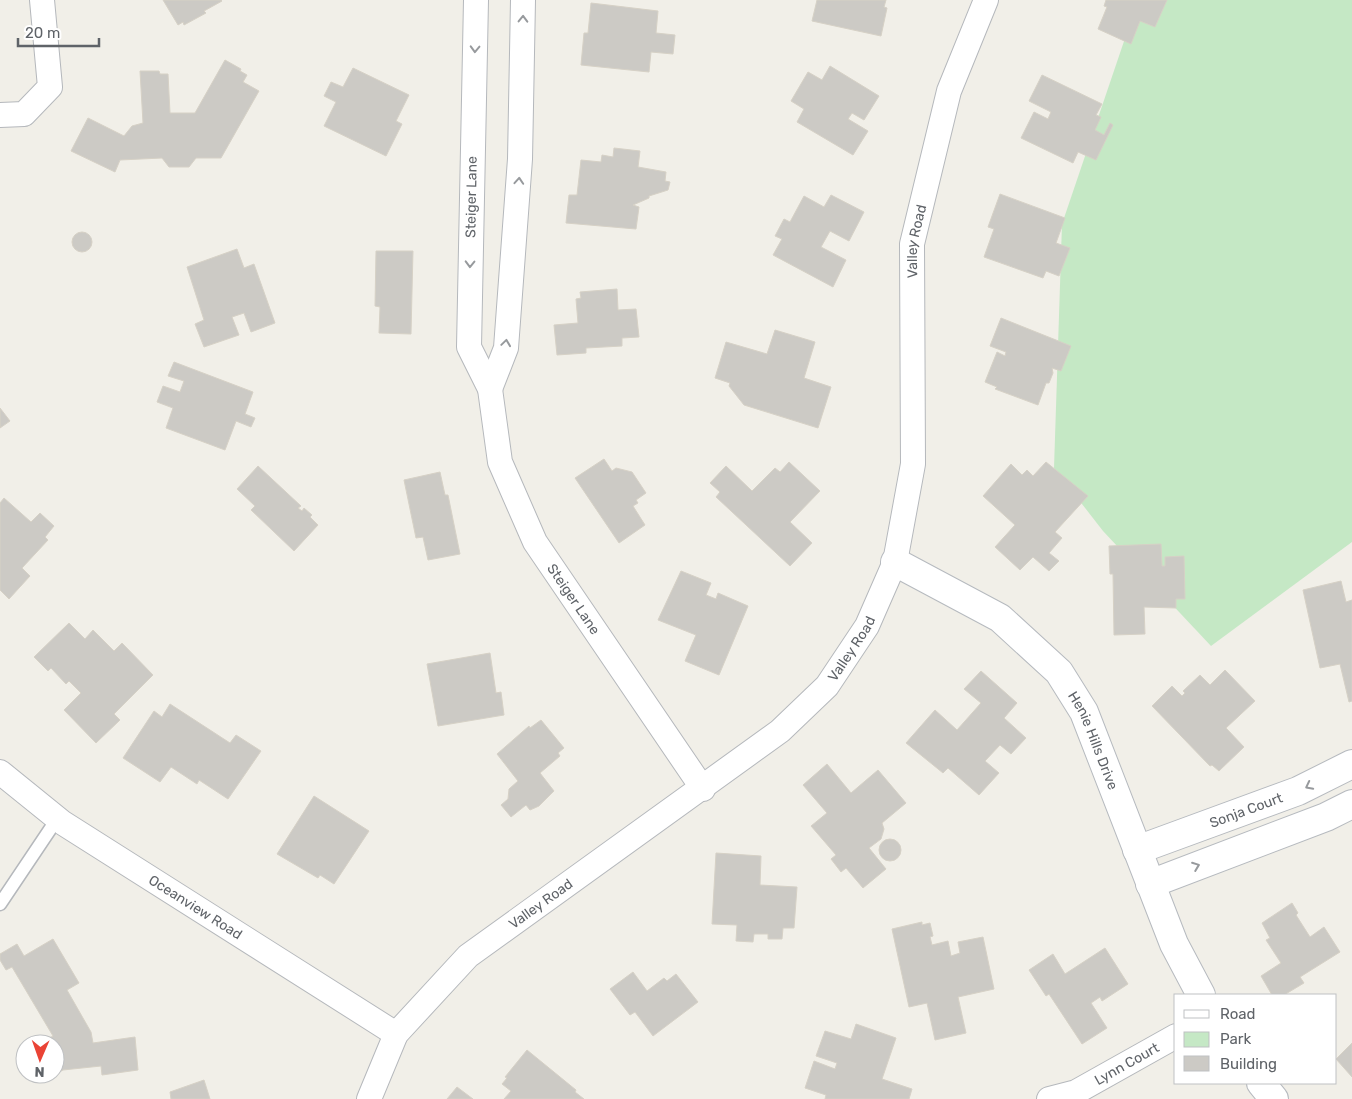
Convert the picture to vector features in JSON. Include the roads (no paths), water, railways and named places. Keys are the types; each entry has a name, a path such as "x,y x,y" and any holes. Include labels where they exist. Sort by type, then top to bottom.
{"street":[{"path":"0,115 24,114 50,87 42,0"},
{"name":"Steiger Lane","path":"476,0 469,347 490,389 500,462 535,542 702,789"},
{"name":"Steiger Lane","path":"490,389 506,348 520,159 523,0"},
{"name":"Valley Road","path":"369,1099 396,1034 468,956 780,731 827,686 867,626 895,562 913,464 912,244 949,91 986,0"},
{"name":"Henie Hills Drive","path":"895,562 1000,618 1059,672 1084,712 1174,944 1200,994"},
{"name":"Sonja Court","path":"1137,850 1298,792 1352,764"},
{"name":"Oceanview Road","path":"0,772 58,819 396,1034"},
{"path":"1150,884 1333,814 1352,804"},
{"name":"Lynn Court","path":"1049,1099 1076,1092 1174,1037"},
{"path":"1262,1084 1274,1099"}],"lane":[{"path":"0,904 58,819"}]}
